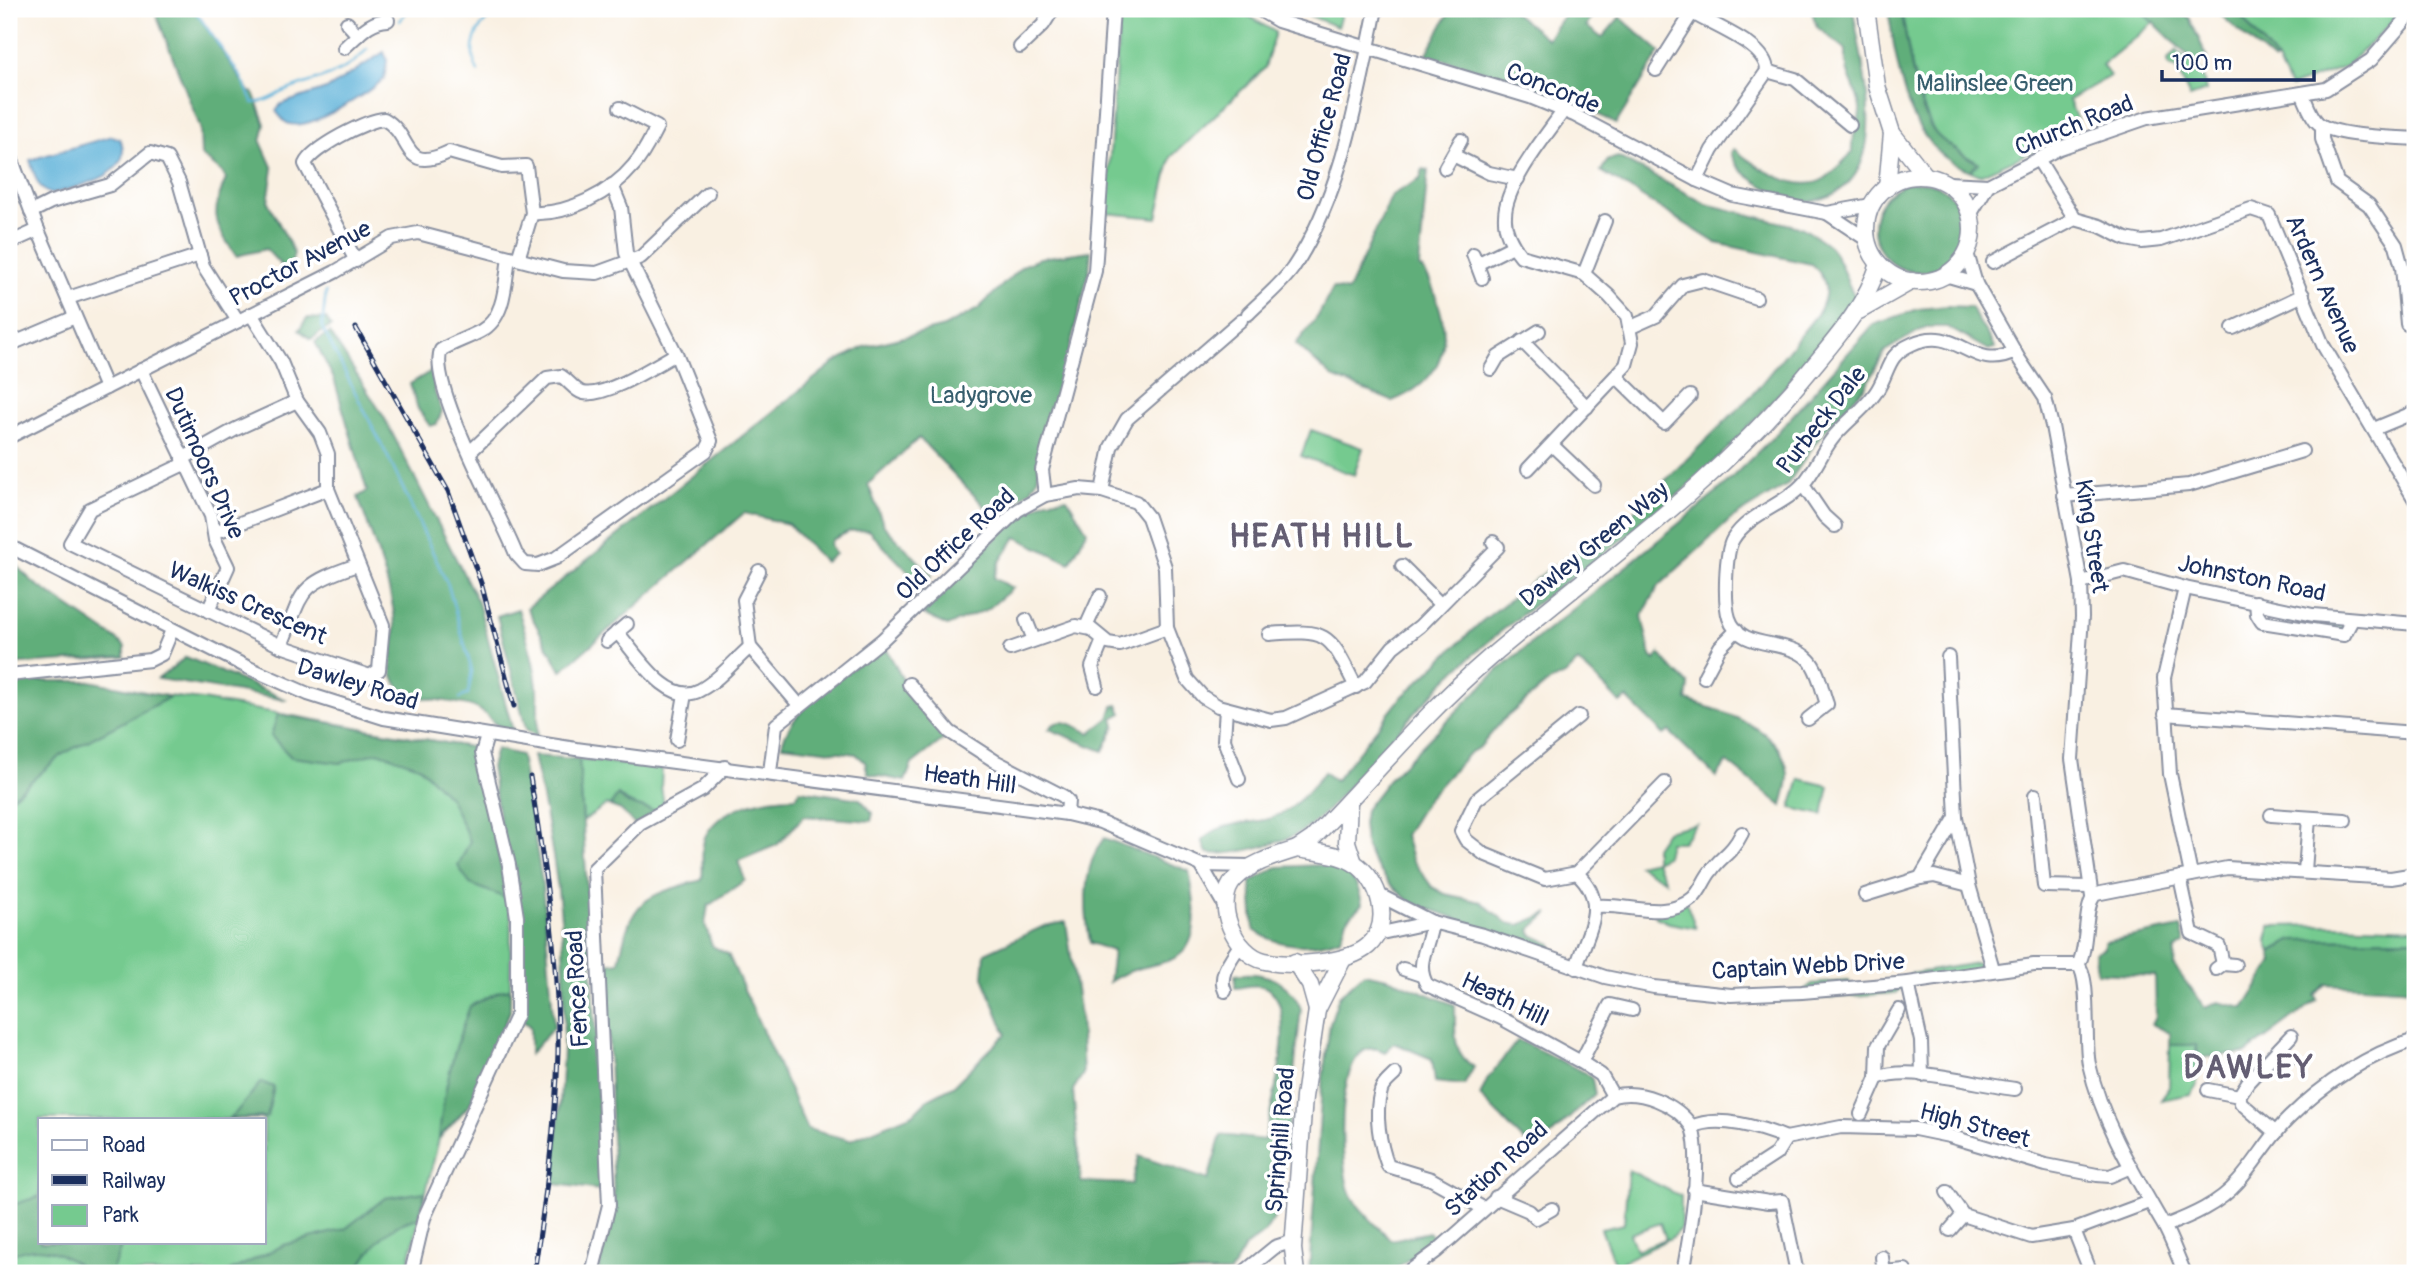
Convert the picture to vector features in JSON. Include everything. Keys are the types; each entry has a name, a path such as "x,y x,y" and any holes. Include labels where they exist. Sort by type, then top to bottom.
{"main road":[{"path":"1866,9 1877,86 1892,133 1925,175"},
{"path":"1887,188 1892,133"},
{"path":"1925,175 1948,183 1963,199 1970,215 1971,231 1967,253 1945,275 1931,281 1912,281 1897,276 1879,264 1866,239 1866,220 1871,205 1887,188 1906,178 1925,175"},
{"name":"Dawley Green Way","path":"1297,849 1349,802 1405,740 1488,659 1702,485 1787,399 1859,311 1879,264"},
{"name":"Dawley Green Way","path":"1859,311 1912,281"},
{"path":"1349,802 1348,842 1354,863"},
{"path":"1297,849 1326,853 1354,863 1369,877 1379,895 1382,915 1377,934 1368,946 1343,959 1295,962 1263,961 1240,945 1229,923 1227,910 1226,900 1233,881 1251,866 1297,849"},
{"name":"Springhill Road","path":"1296,1273 1294,1248 1304,1097 1317,1010 1343,959"},
{"name":"Springhill Road","path":"1295,962 1310,985 1317,1010"}],"street":[{"path":"1020,47 1043,26 1053,9"},
{"path":"1045,495 1042,470 1095,271 1113,9"},
{"name":"Concorde","path":"1258,9 1278,21 1367,51 1492,86 1564,110 1697,180 1768,204 1827,213 1871,205"},
{"name":"Old Office Road","path":"770,772 776,725 882,640 1018,510 1045,495 1079,489 1102,491 1111,447 1128,419 1244,317 1292,270 1321,218 1335,181 1376,9"},
{"name":"Church Road","path":"1948,183 1988,184 2097,134 2147,118 2326,89 2371,60 2415,9"},
{"path":"1656,69 1689,11 1759,51 1767,63 1767,71 1712,150 1697,180"},
{"path":"344,48 376,21 388,18"},
{"path":"347,23 358,35"},
{"path":"1767,71 1795,79 1850,125"},
{"path":"2302,95 2316,122 2322,126 2339,131 2415,139"},
{"path":"532,213 545,214 572,206 612,185 636,163 657,127 620,108"},
{"path":"1528,470 1626,365 1632,343 1627,316 1584,274 1521,256 1513,246 1504,215 1518,179 1564,110"},
{"path":"356,261 305,164 311,154 373,120 384,119 414,156 420,159 431,161 449,152 502,167 526,166 532,213 514,258 500,309 481,331 441,350 438,357 444,394 521,561 530,565 545,563 600,528 709,445 707,428 676,354 626,253 621,207 612,185"},
{"path":"2322,126 2322,139 2337,182 2369,205 2396,245 2403,275 2407,324"},
{"path":"1446,168 1461,140"},
{"path":"9,152 38,230 106,388"},
{"path":"31,212 51,202 110,185 142,158 157,153 167,158 179,182 209,279 238,321"},
{"path":"1453,155 1489,173 1518,179"},
{"path":"1993,262 2076,219 2038,159"},
{"path":"1970,215 1988,184"},
{"name":"Proctor Avenue","path":"9,437 356,261 392,238 418,233 580,273 597,273 630,263 660,242 708,193"},
{"name":"Ardern Avenue","path":"2076,219 2100,226 2126,239 2150,241 2245,211 2262,210 2275,224 2323,345 2415,500"},
{"name":"Concorde","path":"1827,213 1866,239"},
{"path":"1584,274 1605,222"},
{"path":"9,243 38,230"},
{"path":"1482,278 1475,259 1513,246"},
{"name":"King Street","path":"1967,253 1976,284 2045,398 2081,582 2082,617 2072,759 2090,892 2085,954 2073,964"},
{"path":"68,298 200,255"},
{"path":"1945,275 1976,284"},
{"path":"1629,328 1656,316 1683,285 1703,280 1756,298"},
{"path":"2233,328 2302,295"},
{"name":"Walkiss Crescent","path":"183,462 90,509 70,543 281,646 370,676 379,670 383,625 356,565 353,547 328,489 328,454 320,433 297,401 281,362 251,314"},
{"path":"9,345 75,317"},
{"path":"1491,369 1498,356 1539,331"},
{"name":"Purbeck Dale","path":"1737,630 1730,620 1725,598 1732,541 1749,522 1803,485 1832,438 1878,389 1890,359 1912,344 1941,338 1965,347 1982,359 2001,359 2015,352"},
{"path":"1522,341 1587,407"},
{"path":"470,452 547,378 561,376 578,390 594,393 617,385 676,354"},
{"name":"Dutimoors Drive","path":"141,370 211,516 228,567 208,611"},
{"path":"1616,376 1664,423 1690,396"},
{"path":"183,462 236,429 297,401"},
{"path":"2374,429 2415,412"},
{"path":"1552,444 1594,485"},
{"path":"2064,496 2189,485 2302,451"},
{"path":"1803,485 1824,516 1835,526"},
{"path":"214,529 222,530 328,489"},
{"path":"1102,491 1136,502 1149,517 1167,576 1167,628 1183,671 1192,686 1211,702 1226,708 1279,720 1356,687 1372,675 1393,647 1420,626 1498,547 1493,542"},
{"name":"Dawley Road","path":"9,546 249,668 321,698 384,718 487,736 725,767"},
{"path":"281,646 302,592 311,584 356,565"},
{"path":"1402,566 1440,604"},
{"path":"759,570 744,600 750,647 799,705"},
{"name":"Johnston Road","path":"2081,582 2124,571 2185,588 2352,620 2415,621"},
{"path":"2185,588 2164,678 2170,774 2192,933 2219,946 2224,966"},
{"path":"1086,627 1100,596"},
{"path":"2256,602 2257,614 2262,622 2344,635 2352,620"},
{"path":"1026,620 1034,640"},
{"path":"1010,649 1069,627 1086,627 1103,640 1120,645 1167,628"},
{"path":"9,675 150,660 162,654 172,630"},
{"path":"1704,677 1720,647 1737,630 1753,640 1787,646 1812,662 1827,704 1808,719"},
{"path":"617,632 670,690 685,694 707,685 750,647"},
{"path":"1269,634 1311,632 1326,637 1336,649 1356,687"},
{"path":"1097,685 1093,663 1103,640"},
{"path":"1948,657 1956,817 1969,885 1993,969"},
{"path":"909,684 950,732 995,761 1063,796 1068,801 1067,814"},
{"path":"677,740 685,694"},
{"path":"1226,708 1223,734 1239,779"},
{"path":"2165,713 2415,733"},
{"path":"1579,716 1475,800 1461,831 1466,840 1484,854 1545,878 1577,873 1665,783"},
{"path":"411,1273 424,1218 517,1014 517,917 509,864 482,753 487,736"},
{"name":"Heath Hill","path":"725,767 1067,814 1100,822 1201,865 1251,866"},
{"name":"Fence Road","path":"592,1273 609,1205 594,869 640,824 702,790 725,767"},
{"path":"2035,795 2044,886 2090,892 2227,868 2391,878 2415,874"},
{"path":"2271,815 2345,820"},
{"path":"1920,878 1956,817"},
{"path":"2305,871 2309,818"},
{"path":"1597,906 1621,905 1651,911 1686,902 1697,894 1713,867 1733,850 1742,833"},
{"path":"1201,865 1227,910"},
{"path":"1576,968 1597,906 1589,884 1577,873"},
{"path":"1865,895 1934,876 1969,885"},
{"name":"Captain Webb Drive","path":"1379,895 1432,922 1483,935 1576,968 1654,988 1731,995 1908,983 1993,969 2073,964"},
{"path":"1421,969 1432,922"},
{"name":"Captain Webb Drive","path":"1377,934 1432,922"},
{"path":"1225,991 1222,985 1225,970 1240,945"},
{"path":"2073,964 2085,979 2090,1066 2110,1125 2148,1202 2165,1226 2185,1273"},
{"name":"Heath Hill","path":"1403,969 1421,969 1427,985 1501,1018 1581,1062 1601,1075 1613,1096"},
{"path":"1908,983 1921,1041 1922,1075"},
{"path":"1581,1062 1610,1006 1632,1010"},
{"path":"1861,1114 1877,1079 1878,1046 1899,1010"},
{"path":"2276,1133 2241,1103 2239,1096 2248,1082 2291,1036"},
{"path":"2165,1226 2188,1217 2233,1188 2276,1133 2307,1102 2347,1072 2415,1040"},
{"path":"2280,1048 2289,1058"},
{"path":"1395,1074 1381,1090 1379,1124 1382,1150 1388,1166 1405,1168 1431,1179 1483,1209"},
{"path":"1877,1079 1890,1074 1922,1075 2015,1089"},
{"path":"2208,1090 2239,1096"},
{"path":"1613,1096 1629,1092 1662,1102 1697,1124 1767,1130 1786,1139 1776,1154 1740,1178"},
{"name":"Station Road","path":"1407,1273 1613,1096"},
{"path":"1683,1273 1694,1190 1697,1124"},
{"name":"High Street","path":"1786,1139 1841,1127 1915,1129 1949,1136 2046,1165 2097,1175 2110,1176 2131,1167"},
{"path":"1694,1190 1769,1202 1782,1201 1797,1273"},
{"path":"1947,1192 1963,1215 2031,1237 2074,1230 2148,1202"},
{"path":"1496,1197 1529,1211 1536,1218 1552,1209"},
{"path":"1950,1230 1963,1215"},
{"path":"2074,1230 2091,1273"},
{"path":"1243,1273 1265,1255 1294,1248"},
{"path":"1882,1257 1884,1273 1905,1270"}],"green space":[{"path":"154,9 194,9 250,93 253,92 265,124 261,142 273,169 268,202 294,253 289,274 266,249 236,256 223,236 216,211 226,179 222,172 201,155 200,127"},
{"path":"1120,9 1237,9 1275,32 1265,68 1171,157 1157,218 1106,213"},
{"path":"1302,9 1343,9 1337,27 1301,12"},
{"path":"1451,9 1510,9 1547,39 1568,9 1596,9 1586,26 1602,38 1620,17 1660,52 1616,124 1547,92 1426,55"},
{"path":"1811,9 1853,9 1867,94 1868,124 1865,152 1855,176 1836,193 1807,202 1774,191 1751,178 1735,162 1731,152 1734,149 1777,176 1802,183 1824,179 1852,153 1860,109 1847,68 1846,50 1817,27"},
{"path":"1888,9 1901,9 1913,75 1930,125 1946,143 1978,163 1971,171 1949,160 1932,145 1918,126 1901,81"},
{"name":"Malinslee Green","path":"1901,9 2139,9 2153,23 2102,65 2110,76 2069,100 2081,130 1980,175 1960,164 1932,128 1915,80"},
{"path":"2140,9 2169,9 2189,17 2207,57 2195,63"},
{"path":"2214,9 2235,9 2277,61 2274,62"},
{"path":"2235,9 2406,9 2345,67 2290,87 2277,61"},
{"path":"2176,51 2202,72 2206,91 2190,97 2177,69 2169,66 2168,60"},
{"path":"1618,157 1706,204 1803,228 1830,247 1856,297 1854,304 1788,384 1717,459 1666,505 1526,611 1465,662 1313,824 1295,835 1271,844 1229,853 1207,853 1202,841 1215,830 1264,820 1282,813 1305,795 1324,772 1335,781 1401,698 1481,622 1548,570 1625,520 1753,394 1819,312 1825,292 1824,280 1811,264 1716,243 1601,171 1608,160"},
{"path":"1423,169 1428,170 1419,267 1428,278 1437,300 1444,333 1443,348 1431,374 1408,393 1392,401 1332,377 1296,344 1318,316 1333,288 1348,291 1392,195 1420,179"},
{"path":"1919,182 1936,186 1951,195 1960,210 1964,227 1960,244 1951,259 1936,268 1919,272 1902,268 1887,259 1878,244 1874,227 1878,210 1887,195 1902,186"},
{"name":"Ladygrove","path":"1091,251 1089,272 1037,479 1031,490 994,516 919,438 868,484 884,526 932,575 922,586 868,530 850,531 832,540 830,545 835,554 825,562 788,524 744,513 561,671 527,608 835,362 864,347 944,327 978,309 1022,266 1040,258"},
{"path":"1970,307 1995,348 1988,350 1947,327 1926,327 1885,351 1866,386 1824,431 1787,485 1730,520 1659,586 1642,616 1651,656 1655,660 1660,653 1689,685 1687,700 1749,724 1775,744 1784,758 1788,774 1782,806 1727,762 1716,777 1669,731 1664,735 1627,698 1620,703 1578,662 1565,675 1547,683 1502,721 1480,747 1469,753 1427,799 1405,835 1412,859 1432,887 1445,894 1481,902 1507,923 1519,925 1549,913 1530,930 1532,935 1552,944 1551,952 1410,902 1389,883 1372,860 1365,843 1363,824 1365,810 1388,780 1497,671 1714,495 1777,433 1873,325 1918,309"},
{"path":"307,318 326,319 331,326 311,339 299,330"},
{"path":"330,333 384,417 478,602 513,731 495,724 478,709 413,695 397,684 391,663 395,633 394,611 381,561 358,497 367,491 334,379 315,342"},
{"path":"433,370 435,393 442,411 437,424 430,426 418,409 410,384"},
{"path":"1311,430 1363,448 1354,475 1301,456"},
{"path":"1067,498 1087,531 1070,563 1016,537 999,563 994,578 1013,588 988,609 947,626 917,611 1023,514 1047,500"},
{"path":"9,559 34,583 115,638 125,647 125,657 9,665 16,640 9,633"},
{"path":"2264,608 2322,622 2343,623 2346,628 2340,632 2337,627 2317,628 2313,623 2262,616 2261,610"},
{"path":"518,609 535,672 537,737 526,729 497,616"},
{"path":"884,644 905,684 945,738 912,764 905,781 868,774 865,762 856,754 782,745 787,731 809,703"},
{"path":"186,657 287,700 158,679"},
{"path":"9,681 90,681 170,697 63,754 9,800"},
{"path":"117,690 202,700 476,748 511,917 510,1011 470,1104 439,1139 406,1273 9,1273 9,693"},
{"path":"1118,705 1122,713 1113,718 1115,726 1103,751 1049,729 1058,722 1063,722 1090,733 1109,718 1113,706"},
{"path":"278,714 476,748 508,899 470,884 458,866 470,841 450,798 419,766 378,752 340,763 291,757 271,736"},
{"path":"496,749 521,755 542,882 554,1027 530,1054 530,1027 521,1019 523,968 491,767"},
{"path":"533,756 579,759 597,1054 601,1190 554,1184 561,1094 563,945 552,850"},
{"path":"579,759 662,769 664,805 655,811 635,806 618,795 610,806 606,805 583,821"},
{"path":"1800,779 1829,786 1823,815 1791,808"},
{"path":"800,790 860,799 873,813 871,821 804,816 777,845 738,861 745,880 708,906 705,924 712,946 728,954 807,1129 850,1140 913,1114 928,1099 953,1086 1006,1034 983,977 985,953 1044,926 1066,922 1080,1016 1083,1074 1073,1090 1081,1182 1132,1184 1139,1156 1208,1180 1221,1135 1264,1140 1277,1083 1283,1036 1282,1015 1277,998 1263,987 1235,988 1235,975 1266,976 1290,991 1301,1009 1279,1211 1265,1232 1245,1247 1230,1273 598,1273 614,1203 608,1020 603,964 619,962 629,925 643,903 653,896 702,880 705,837 721,818 758,801 796,797"},
{"path":"618,795 627,803 655,811 635,825 621,810 610,806"},
{"path":"1696,824 1682,842 1669,842 1666,856 1655,861 1655,847 1666,831"},
{"path":"1104,838 1189,871 1194,908 1193,934 1181,954 1123,974 1109,982 1113,951 1090,943 1086,902 1088,875"},
{"path":"1655,861 1665,881 1638,865"},
{"path":"1319,865 1349,875 1360,894 1362,904 1347,920 1341,938 1319,944 1296,945 1274,940 1254,930 1251,882 1277,867"},
{"path":"1686,902 1696,928 1669,923 1656,917 1655,911"},
{"path":"2270,926 2415,928 2415,939 2293,940 2271,952 2267,941"},
{"path":"2181,927 2185,943 2175,950 2174,966 2205,1008 2218,1002 2244,1008 2273,962 2271,952 2293,940 2415,939 2415,989 2326,984 2315,995 2317,1000 2246,1053 2199,1058 2196,1045 2170,1045 2170,1033 2152,1024 2156,1016 2155,976 2097,973 2095,952 2104,948 2104,942"},
{"path":"1977,963 1993,969 1908,983 1895,993 1779,1001 1778,993 1802,992 1812,984 1849,981 1850,988 1907,983 1911,974"},
{"path":"1364,973 1388,978 1455,1005 1458,1047 1466,1061 1474,1067 1464,1085 1435,1082 1432,1059 1394,1043 1385,1052 1368,1049 1356,1059 1348,1078 1342,1131 1351,1195 1364,1213 1391,1240 1429,1232 1436,1240 1389,1273 1309,1273 1322,1085 1330,1023 1339,996"},
{"path":"510,989 510,1011 470,1104 439,1138 450,1071 470,1006"},
{"path":"1518,1040 1586,1073 1592,1079 1595,1094 1534,1151 1480,1096 1488,1078"},
{"path":"2170,1045 2196,1045 2197,1085 2190,1094 2161,1100 2169,1087"},
{"path":"261,1082 274,1087 267,1117 229,1118"},
{"path":"1628,1170 1681,1196 1681,1228 1671,1238 1615,1265 1601,1229 1624,1224","holes":["1660,1223 1666,1239 1636,1250 1630,1234"]},
{"path":"425,1192 419,1218 389,1231 374,1246 355,1273 226,1273 284,1245 345,1229 385,1198"},
{"path":"38,1197 38,1244 122,1244 111,1273 88,1273 60,1254 41,1249 31,1249 9,1256 9,1206"}],"water":[{"path":"384,52 387,60 384,79 337,110 296,125 287,123 276,111 281,104 329,88"},
{"path":"112,136 120,139 123,152 113,171 89,183 52,194 40,185 30,160"}],"waterway":[{"path":"194,9 241,77 253,103 339,71 349,66 367,49"},
{"path":"400,21 408,9"},
{"path":"478,72 473,54 475,37 484,22 499,10"},
{"path":"326,292 322,327 392,465 448,585 472,671 468,694 460,698"}],"railway":[{"path":"356,328 448,491 481,583 514,706"},
{"path":"530,777 546,880 558,1018 557,1080 552,1135 534,1273"}],"district":[{"name":"HEATH HILL","path":"1322,536"},
{"name":"DAWLEY","path":"2249,1067"}]}
